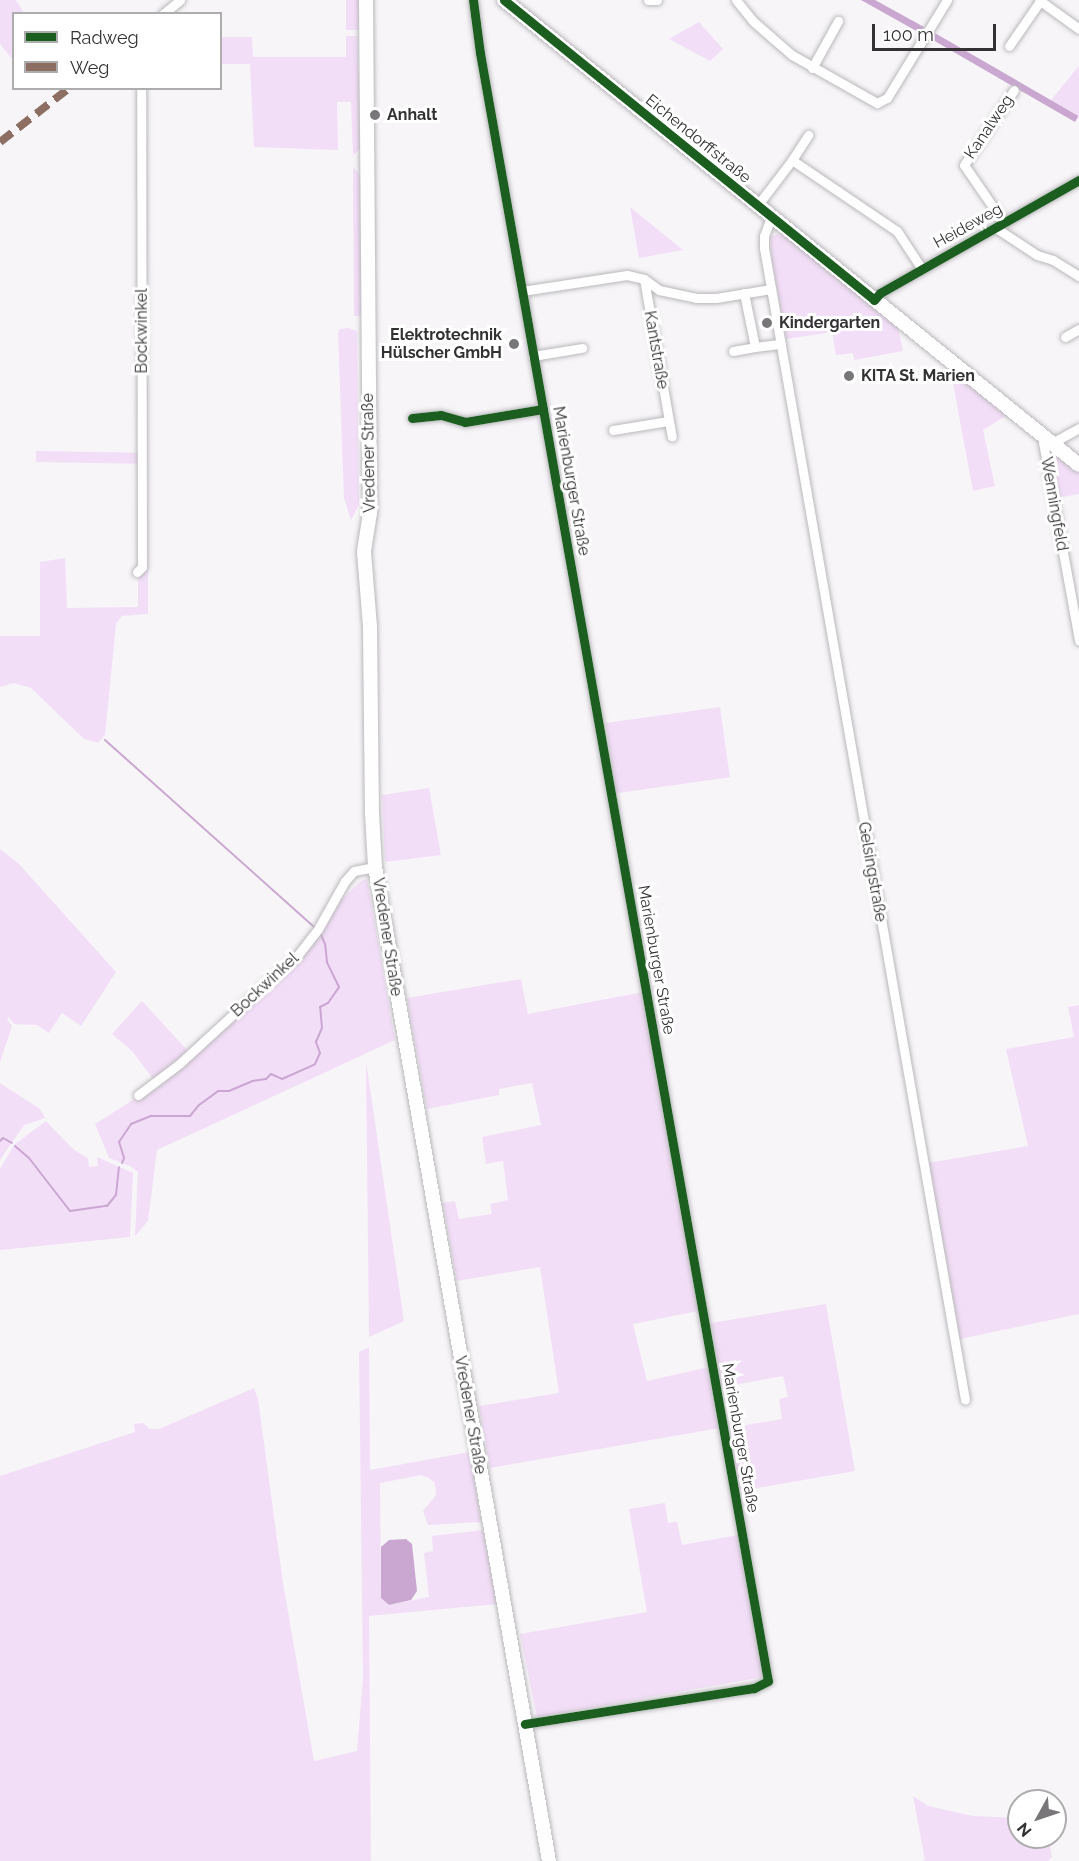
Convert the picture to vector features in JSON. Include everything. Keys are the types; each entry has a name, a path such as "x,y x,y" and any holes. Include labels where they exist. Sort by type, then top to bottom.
{"street":[{"path":"165,12 180,0"},
{"name":"Vredener Straße","path":"366,0 370,513 364,552 370,627 372,813 375,867 549,1861"},
{"name":"Marienburger Straße","path":"473,0 533,356 768,1681 754,1688 525,1724"},
{"name":"Eichendorffstraße","path":"504,0 1079,465"},
{"path":"648,0 657,0"},
{"path":"741,1 754,22 792,56 877,103 887,98 947,0"},
{"path":"1009,46 1039,0 1079,29"},
{"path":"812,68 838,21"},
{"name":"Bockwinkel","path":"137,572 142,567 141,90"},
{"name":"Kanalweg","path":"1000,226 964,165 1014,90"},
{"path":"757,206 808,135"},
{"path":"792,160 897,231 922,269"},
{"name":"Heideweg","path":"874,300 880,293 1079,180"},
{"name":"Gelsingstraße","path":"771,217 764,236 771,289 965,1400"},
{"path":"1000,226 1037,255 1053,260 1079,276"},
{"path":"522,291 620,276 644,279 659,290 696,298 771,289"},
{"name":"Kantstraße","path":"644,279 672,437"},
{"path":"744,293 755,347"},
{"path":"1065,337 1079,329"},
{"path":"733,351 781,344"},
{"path":"533,356 582,348"},
{"path":"412,418 441,415 465,422 543,409"},
{"path":"613,430 668,421"},
{"path":"1049,441 1079,428"},
{"name":"Wenningfeld","path":"1049,441 1043,442 1079,641"},
{"name":"Bockwinkel","path":"138,1095 179,1064 297,956 318,929 345,881 354,871 375,867"}],"shaded area":[{"path":"0,0 16,0 23,12 12,12 12,59 0,44"},
{"path":"346,0 360,0 360,28 357,30 346,30"},
{"path":"861,0 875,0 924,27 920,33"},
{"path":"699,22 723,49 710,61 669,39"},
{"path":"933,32 1078,116 1075,122 930,38"},
{"path":"346,36 357,36 362,148 353,155 351,102 337,102 338,150 254,147 250,64 222,64 222,37 252,37 253,57 346,57"},
{"path":"1079,66 1079,116 1051,100"},
{"path":"353,167 362,177 363,313 360,316 354,316"},
{"path":"630,207 683,250 639,258"},
{"path":"777,234 784,236 898,328 903,351 854,360 853,353 836,355 832,332 786,339 771,254 771,237"},
{"path":"348,328 357,331 359,505 351,520 344,498 338,333 340,329"},
{"path":"959,377 1007,415 983,430 995,486 973,491 952,378"},
{"path":"36,451 138,453 138,464 36,462"},
{"path":"1055,456 1079,472 1079,494 1057,498 1051,462"},
{"path":"65,558 67,608 138,607 138,559 148,566 148,614 122,616 116,624 105,735 98,743 84,739 31,688 14,683 0,687 0,636 40,636 40,562"},
{"path":"720,707 730,777 616,793 606,723"},
{"path":"429,788 441,855 385,862 382,795"},
{"path":"0,849 19,864 116,972 81,1026 62,1013 49,1033 37,1025 14,1024 9,1017 7,1019 12,1026 0,1062"},
{"path":"367,879 395,1040 157,1150 148,1221 135,1236 138,1172 130,1166 109,1158 95,1124 169,1077 282,977 325,926 340,901 361,881"},
{"path":"521,979 528,1014 643,992 698,1311 633,1324 647,1381 709,1367 720,1428 490,1468 479,1406 559,1393 540,1267 457,1281 443,1203 455,1201 459,1219 492,1214 490,1204 508,1200 503,1161 486,1164 482,1137 541,1125 532,1083 499,1089 499,1095 427,1109 407,998"},
{"path":"142,1001 189,1052 154,1080 132,1051 112,1034"},
{"path":"1079,1005 1079,1314 960,1339 928,1163 1028,1146 1006,1049 1074,1037 1068,1007"},
{"path":"366,1061 404,1321 369,1337"},
{"path":"0,1083 40,1109 45,1118 24,1125 0,1160"},
{"path":"46,1121 74,1150 88,1158 89,1167 98,1166 97,1157 133,1173 130,1237 0,1250 0,1169 14,1145"},
{"path":"826,1304 855,1471 740,1491 729,1428 782,1419 779,1399 788,1397 783,1376 722,1387 711,1323"},
{"path":"369,1347 370,1470 470,1452 481,1522 428,1525 423,1511 436,1495 435,1483 429,1478 421,1475 380,1483 381,1598 389,1605 429,1597 424,1553 433,1551 432,1536 483,1530 497,1604 369,1616 371,1861 0,1861 0,1476 135,1432 134,1424 143,1423 150,1429 159,1429 254,1388 258,1399 283,1583 314,1761 357,1751 363,1679 359,1352"},
{"path":"665,1503 668,1523 677,1522 682,1545 738,1535 763,1677 537,1717 520,1634 647,1612 629,1509"},
{"path":"406,1539 412,1544 417,1591 411,1600 389,1605 381,1598 381,1547 389,1540"},
{"path":"913,1796 928,1806 973,1816 1007,1817 1007,1849 1051,1849 1052,1857 1048,1861 922,1861 925,1860"}],"waterway":[{"path":"105,740 315,928"},
{"path":"122,1163 124,1158 119,1142 131,1124 151,1116 190,1116 199,1105 218,1091 229,1091 252,1081 266,1079 271,1074 282,1079 315,1064 320,1053 316,1042 322,1028 320,1007 328,1003 339,987 327,962 325,944 320,932"},
{"path":"0,1141 3,1138 12,1143"},
{"path":"15,1146 29,1158 70,1211 107,1206 116,1195 119,1167"}],"marked path":[{"path":"0,142 66,90"}],"cycle path":[{"path":"473,0 480,53 768,1681 754,1688 525,1724"},
{"path":"504,0 874,300 880,293 1079,180"},
{"path":"412,418 441,415 465,422 543,409"}],"place":[{"name":"Anhalt","path":"375,115"},
{"name":"Kindergarten","path":"767,323"},
{"name":"Elektrotechnik Hülscher GmbH","path":"514,344"},
{"name":"KITA St. Marien","path":"849,376"}]}
